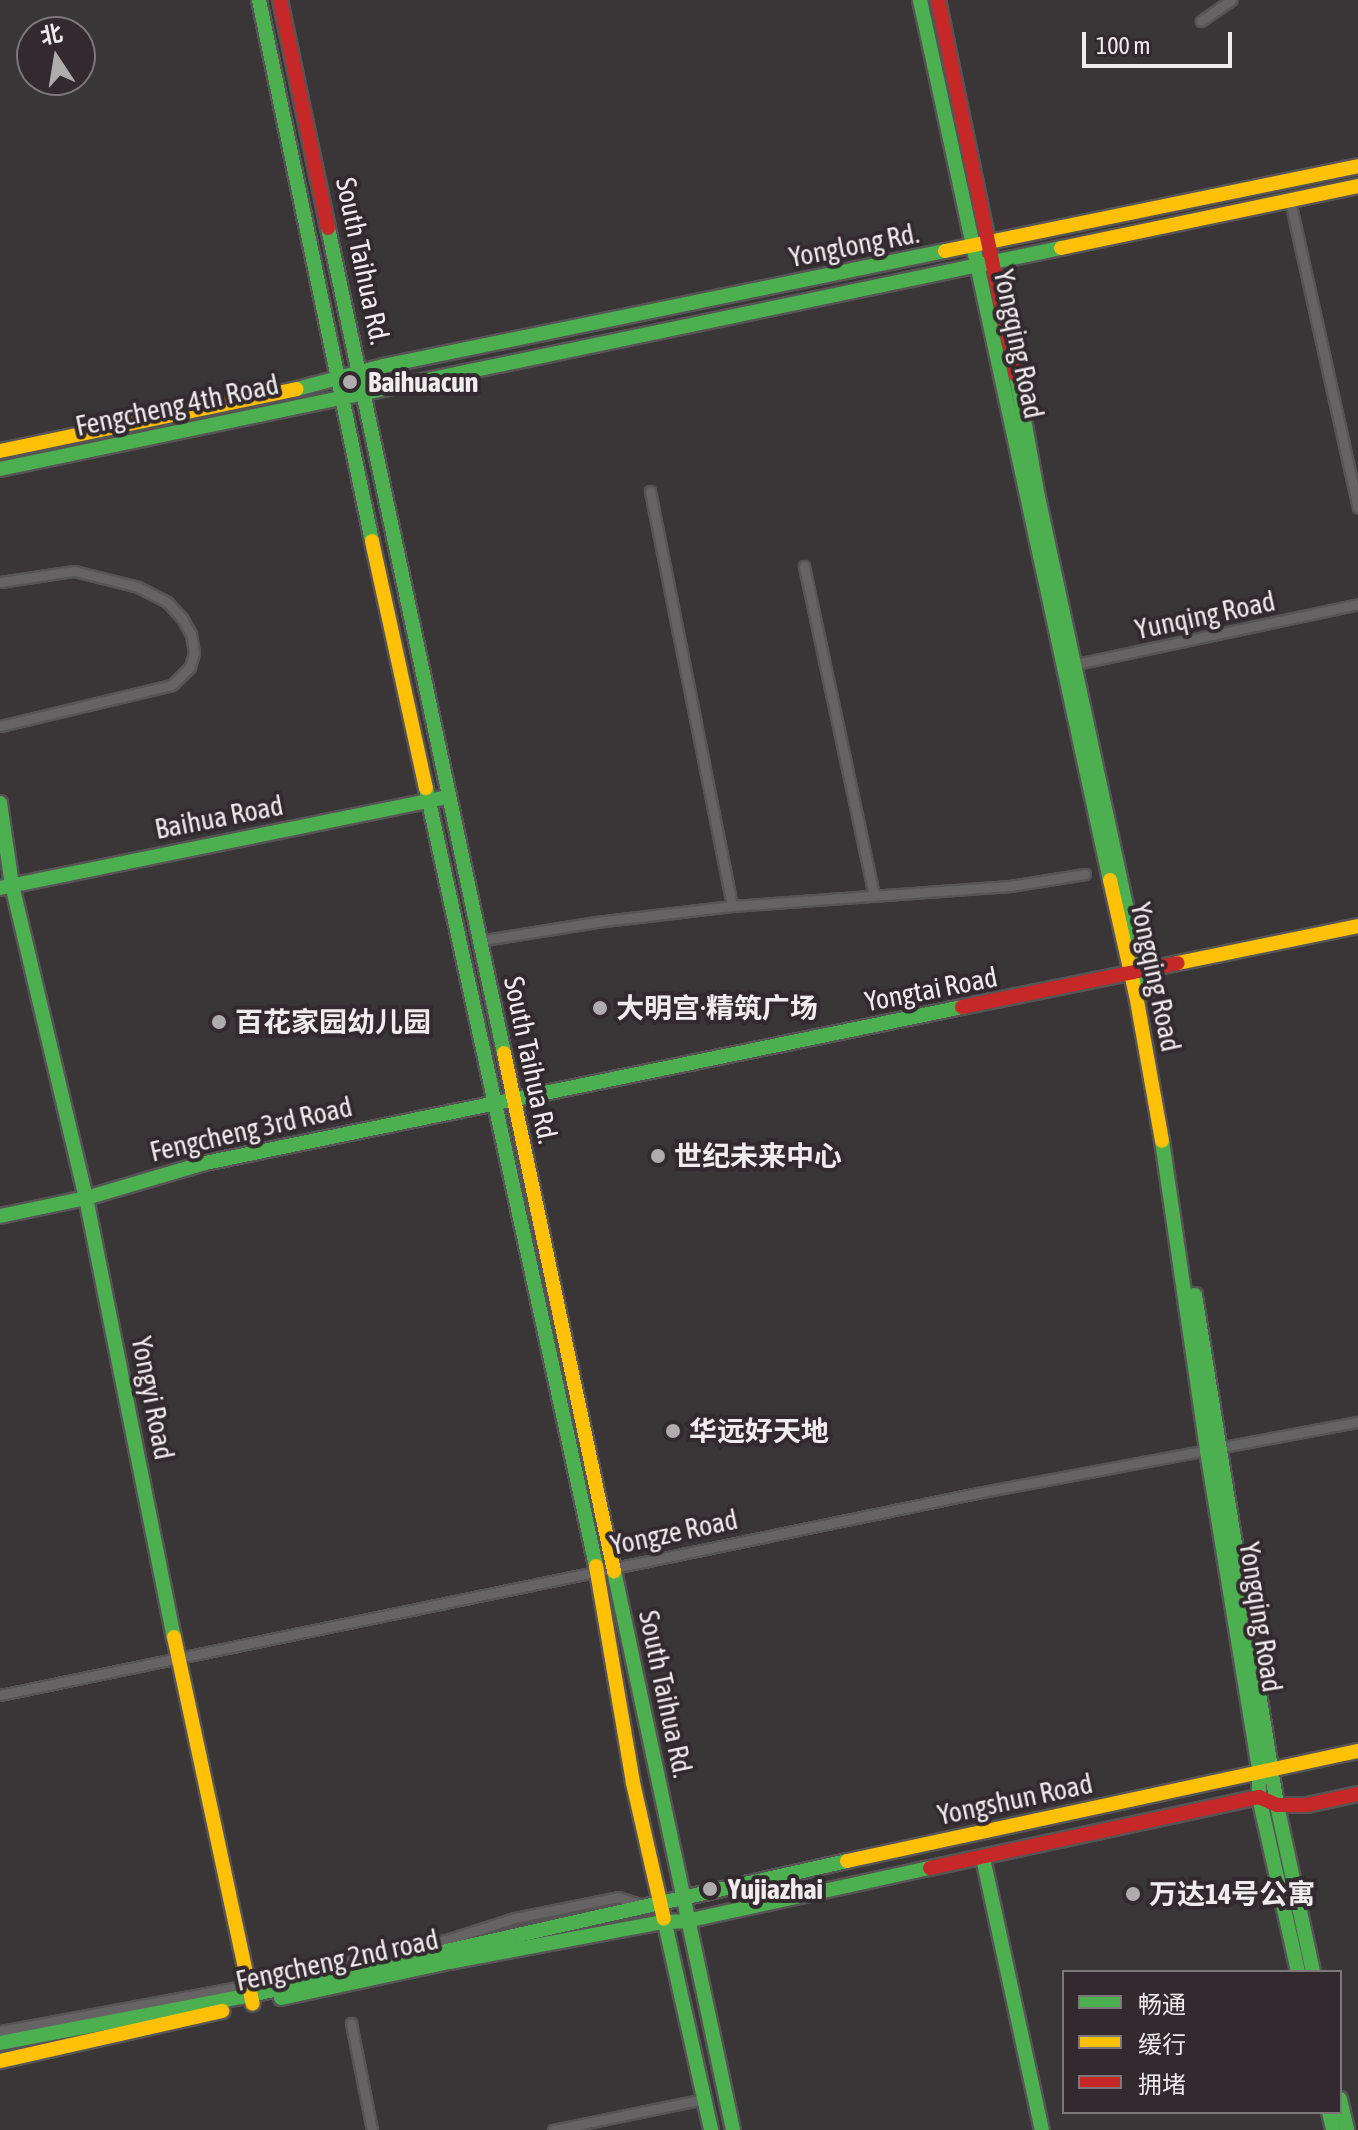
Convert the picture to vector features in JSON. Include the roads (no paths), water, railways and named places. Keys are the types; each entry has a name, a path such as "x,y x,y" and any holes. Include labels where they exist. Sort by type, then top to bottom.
{"street":[{"name":"South Taihua Rd.","path":"259,0 341,397 597,1571 653,1905 663,1922 711,2130"},
{"name":"South Taihua Rd.","path":"280,0 686,1921 733,2130"},
{"name":"Yongqing Road","path":"920,0 980,245 992,264 1068,666"},
{"name":"Yongqing Road","path":"938,0 980,245 977,268 1135,974 1265,1769 1277,1805 1313,1970"},
{"path":"1201,21 1231,0"},
{"name":"Yonglong Rd.","path":"360,372 1358,166"},
{"name":"Yonglong Rd.","path":"364,391 977,268 1358,186"},
{"path":"1290,201 1358,508"},
{"name":"Fengcheng 4th Road","path":"0,451 338,380 360,372"},
{"name":"Fengcheng 4th Road","path":"0,469 364,391"},
{"path":"650,491 732,906"},
{"path":"804,566 874,896"},
{"path":"0,582 74,571 138,587 167,602 182,618 191,634 194,653 190,667 172,685 0,726"},
{"name":"Yunqing Road","path":"1068,666 1358,604"},
{"name":"Baihua Road","path":"6,886 448,797"},
{"name":"Yongyi Road","path":"0,803 6,886 86,1198 179,1660 251,1995"},
{"path":"478,941 596,922 732,906 1010,886 1085,874"},
{"name":"Yongtai Road","path":"514,1098 1135,974 1358,926"},
{"name":"Fengcheng 3rd Road","path":"0,1216 86,1198 205,1163 514,1098"},
{"name":"Yongze Road","path":"0,1695 612,1567 1358,1422"},
{"name":"Yongshun Road","path":"683,1898 1358,1751"},
{"name":"Yongqing Road","path":"1265,1769 1259,1797 1298,1970"},
{"path":"1259,1797 1277,1805 1307,1805 1358,1794"},
{"name":"Yongshun Road","path":"686,1921 1259,1797"},
{"path":"983,1858 1042,2130"},
{"name":"Fengcheng 2nd road","path":"0,2061 251,1995 516,1933 683,1898"},
{"name":"Fengcheng 2nd road","path":"0,2043 251,1995 663,1922 686,1921"},
{"path":"0,2031 251,1995"},
{"path":"351,2023 372,2130"},
{"path":"553,2130 704,2099"},
{"path":"1342,2108 1347,2130"}],"place":[{"name":"Baihuacun","path":"350,382"},
{"name":"大明宫·精筑广场","path":"600,1008"},
{"name":"百花家园幼儿园","path":"219,1022"},
{"name":"世纪未来中心","path":"658,1156"},
{"name":"华远好天地","path":"673,1431"},
{"name":"Yujiazhai","path":"710,1889"},
{"name":"万达14号公寓","path":"1133,1894"}]}
